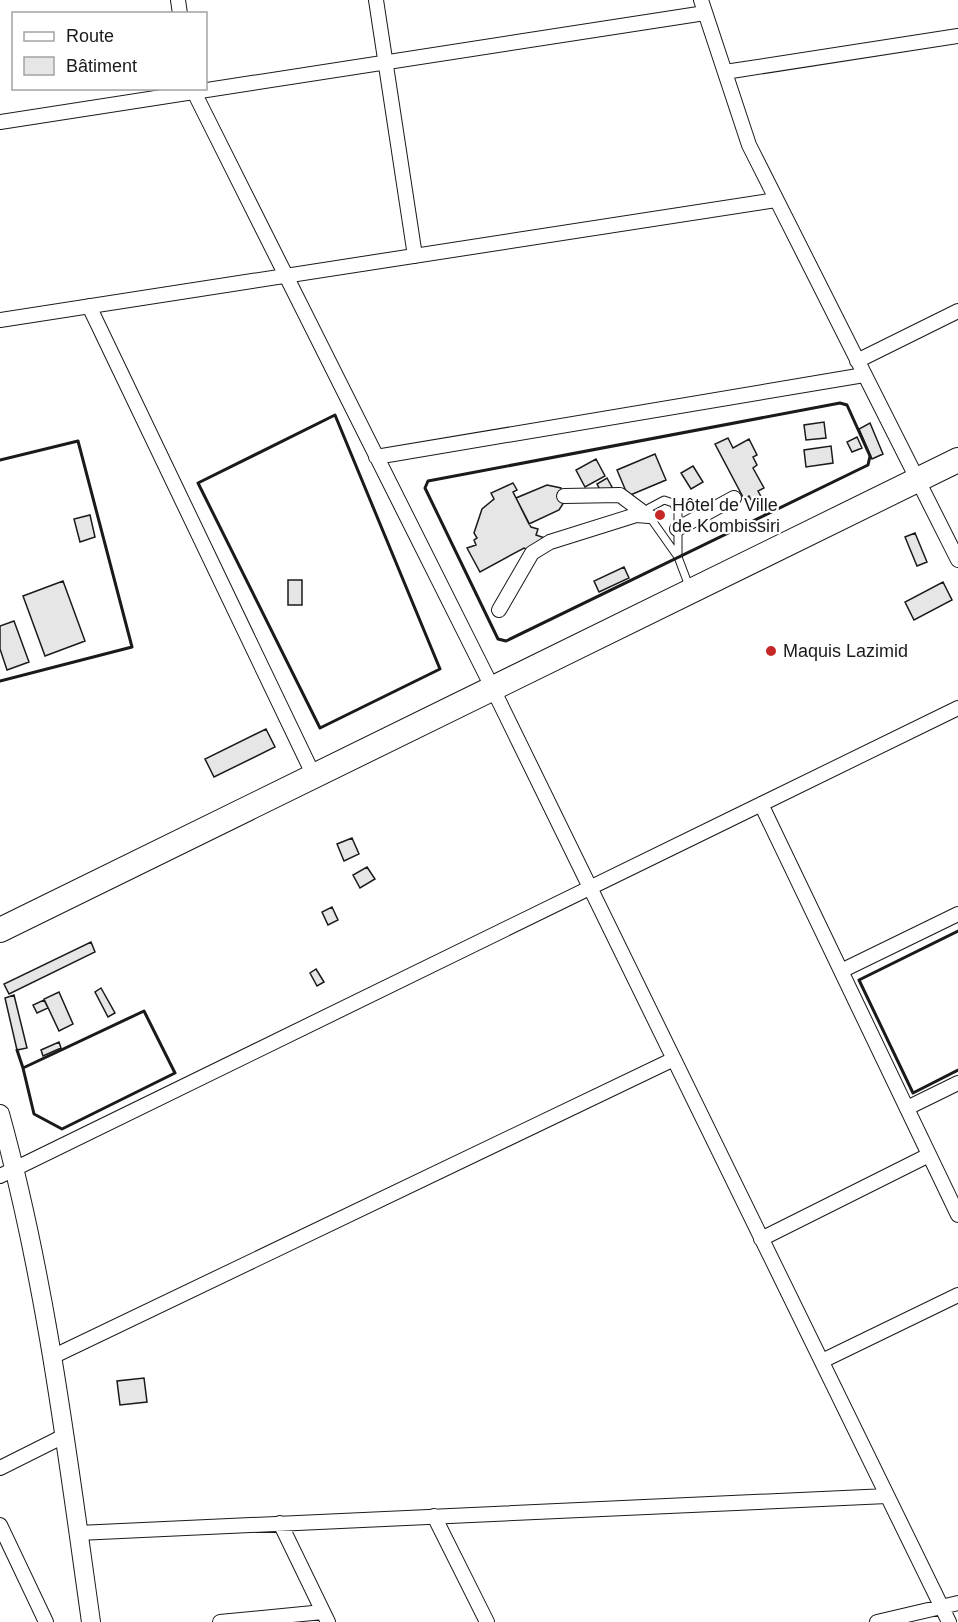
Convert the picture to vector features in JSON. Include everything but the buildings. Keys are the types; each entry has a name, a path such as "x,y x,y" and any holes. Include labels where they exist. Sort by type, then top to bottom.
{"highway":[{"path":"0,930 958,460"}],"street":[{"path":"376,0 415,256"},
{"path":"207,88 386,62 703,7 748,145 958,560"},
{"path":"725,72 958,36"},
{"path":"0,122 193,90 493,689 887,1496 951,1622"},
{"path":"0,320 776,200"},
{"path":"89,306 314,776"},
{"path":"857,361 958,311"},
{"path":"376,457 864,375"},
{"path":"564,496 620,495 649,516"},
{"path":"677,528 734,498"},
{"path":"499,610 532,553 550,542 636,515 649,516"},
{"path":"8,1173 958,708"},
{"path":"761,804 958,1215"},
{"path":"841,971 958,914"},
{"path":"52,1357 674,1059"},
{"path":"907,1108 958,1083"},
{"path":"0,1114 8,1173 52,1357 91,1622"},
{"path":"761,1239 929,1155"},
{"path":"822,1361 958,1295"},
{"path":"0,1468 64,1436"},
{"path":"78,1533 887,1496"},
{"path":"434,1516 487,1622"},
{"path":"220,1622 326,1617 280,1523"},
{"path":"0,1525 46,1622"},
{"path":"877,1622 958,1603"}],"lane":[{"path":"678,557 678,511 673,503 663,500 649,508 649,516 678,557 692,591"}],"wall":[{"path":"840,403 847,405 870,456 868,465 506,641 498,639 425,488 428,481 840,403"},
{"path":"335,415 440,669 320,728 198,483 335,415"},
{"path":"0,460 78,441 132,647 0,681"},
{"path":"958,931 859,980 913,1093 958,1070"},
{"path":"144,1011 175,1073 62,1129 34,1114 23,1068 144,1011"},
{"path":"17,1050 23,1068"}],"place":[{"name":"Hôtel de Ville de Kombissiri","path":"660,515"},
{"name":"Maquis Lazimid","path":"771,651"}]}
